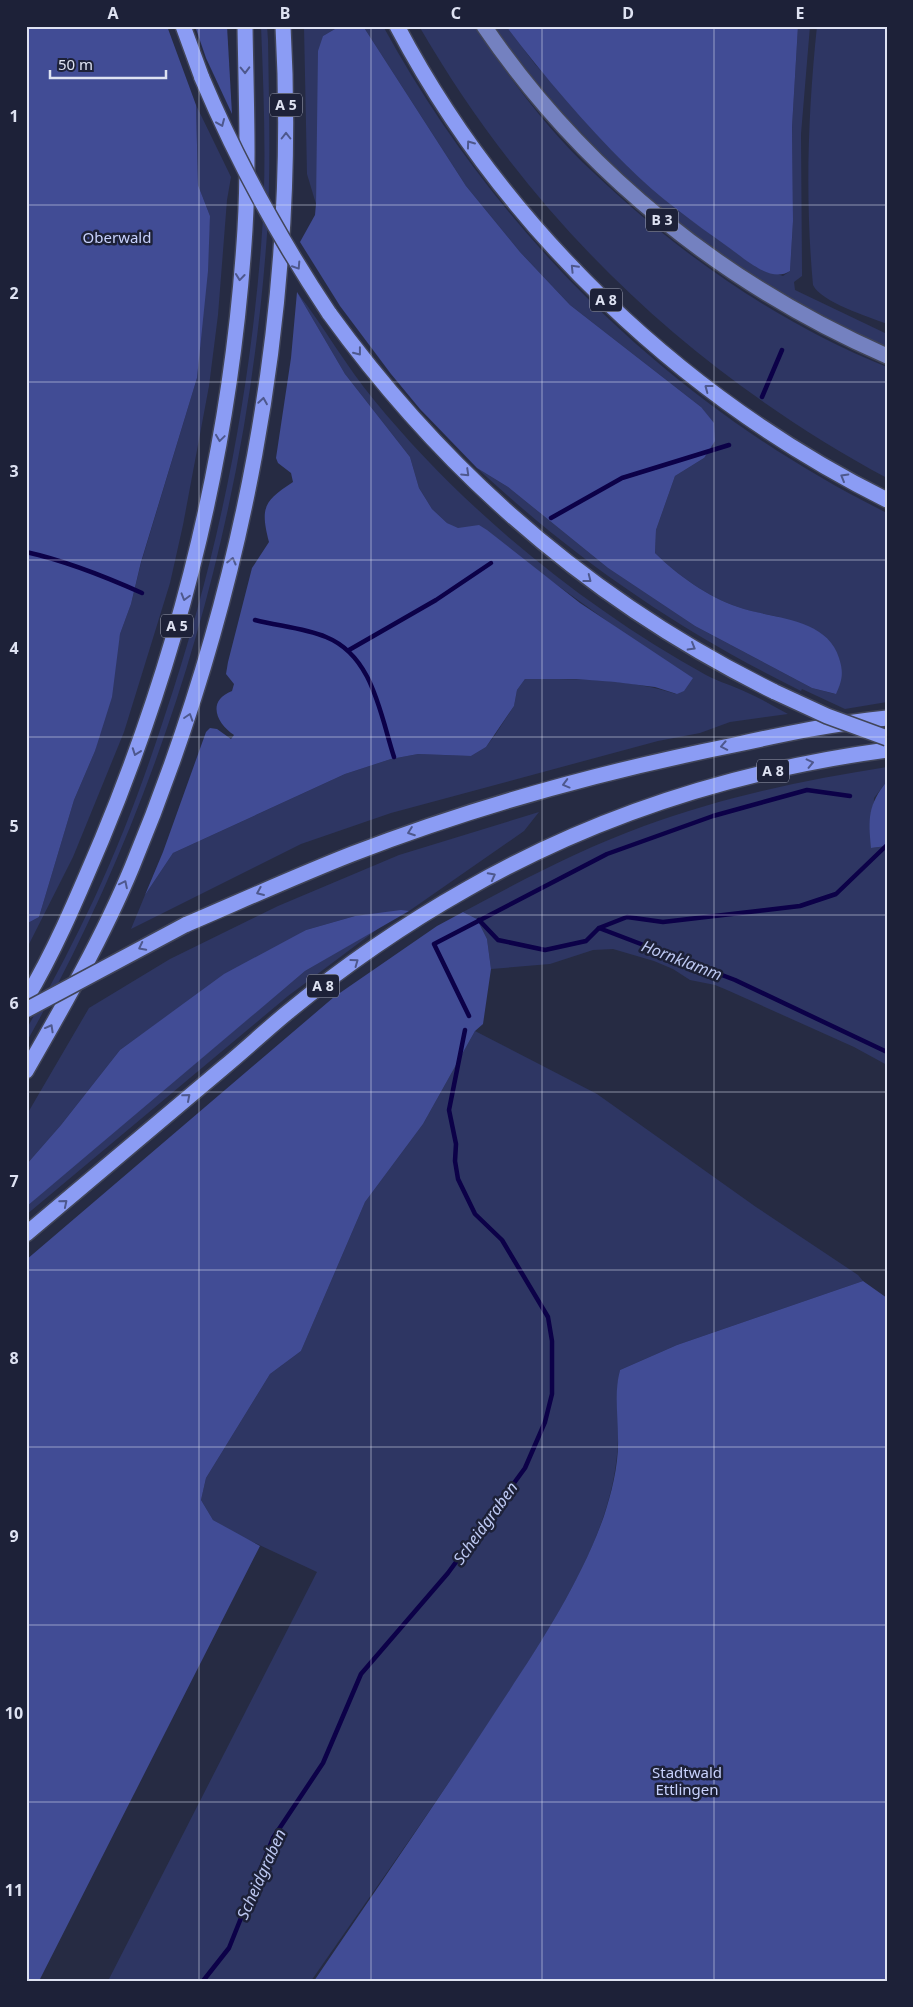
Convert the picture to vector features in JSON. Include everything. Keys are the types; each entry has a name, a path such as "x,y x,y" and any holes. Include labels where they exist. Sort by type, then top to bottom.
{"highway":[{"path":"183,26 225,132 295,263 329,313 402,407 436,444 491,498 551,550 594,584 650,622 737,673 775,692 827,716 887,738"},
{"name":"A 5","path":"26,999 84,881 150,714 187,592 216,469 232,357 245,229 245,26"},
{"name":"A 5","path":"26,1071 73,989 131,869 187,723 233,560 247,496 271,353 278,295 286,140 283,26"},
{"name":"A 8","path":"396,26 429,83 497,179 536,227 624,318 697,380 750,420 828,469 887,500"},
{"name":"A 8","path":"26,1010 185,925 352,854 518,798 684,755 772,737 887,718"},
{"name":"A 8","path":"26,1234 290,1011 381,944 468,888 523,859 595,826 662,802 733,781 823,760 887,750"}],"main road":[{"name":"B 3","path":"484,26 530,89 548,110 600,166 636,199 682,236 754,288 824,327 887,356"}],"shaded area":[{"path":"261,26 267,26 268,40 269,161 267,234 257,340 241,445 219,549 192,652 159,752 120,851 76,948 26,1043 26,1030 86,916 132,810 183,660 214,544 227,486 248,367 261,247 264,109"},
{"path":"304,26 340,26 323,36 316,204 307,174"},
{"path":"363,26 383,26 429,103 480,175 536,244 598,308 664,367 734,422 809,470 887,513 887,702 845,709 802,689 801,691 713,644 630,592 591,563 553,534 477,468 508,487 608,568 695,626 812,688 835,694 779,617 743,609 715,597 683,577 655,553 656,530 675,476 704,458 701,407 570,305 520,252 466,186"},
{"path":"419,26 474,26 515,84 561,140 594,173 660,231 695,258 769,308 807,330 887,367 887,478 815,436 746,390 682,339 621,285 565,226 512,164 463,97"},
{"path":"494,26 506,26 535,64 628,167 676,209 756,267 783,276 790,271 793,221 792,127 798,26 810,26 801,134 802,276 794,282 795,290 887,334 887,347 828,318 771,286 718,251 668,213 621,172 576,127 534,79"},
{"path":"817,26 887,26 887,324 835,303 825,297 813,285 808,188 811,91"},
{"path":"196,105 231,177 227,200 218,315 209,386 183,525 170,583 124,732 73,857 26,950 26,924 39,917 74,800 95,751 120,634 131,604 141,563 197,378 210,216 198,185"},
{"path":"297,292 364,387 409,441 446,480 527,553 570,587 660,648 706,675 753,695 788,714 730,722 700,733 658,741 391,813 301,844 131,929 145,895 173,853 345,774 391,759 418,754 471,756 486,747 495,735 514,706 517,690 525,679 601,680 639,685 676,694 625,634 539,572 447,523 432,509 419,488 410,457 345,374"},
{"path":"887,767 887,781 874,798 872,848 887,846 887,1065 854,1047 727,990 715,985 690,980 673,969 654,961 613,949 593,950 550,964 491,969 487,939 477,919 463,912 575,855 644,826 734,798 825,778"},
{"path":"539,812 524,831 409,911 355,916 306,930 170,1014 120,1050 61,1125 26,1165 26,1116 89,1008 170,959 278,906 399,855"},
{"path":"383,925 288,996 26,1215 26,1207 61,1176 305,971"},
{"path":"475,1031 597,1094 756,1207 858,1275 863,1281 677,1345 620,1370 617,1388 617,1460 614,1478 604,1515 583,1567 556,1617 495,1713 311,1981 108,1981 317,1572 240,1536 213,1520 201,1500 206,1478 270,1374 301,1351 365,1202 423,1124"}],"green space":[{"name":"Oberwald","path":"26,26 167,26 196,105 198,185 210,216 208,271 197,378 141,562 131,604 120,634 112,697 95,751 74,800 39,917 26,924"},
{"path":"195,26 227,26 232,114 206,58"},
{"path":"340,26 363,26 466,186 520,252 570,305 701,407 714,423 715,441 704,458 675,476 656,530 655,553 683,577 727,603 796,622 823,634 833,645 841,663 842,677 836,694 812,688 695,626 608,568 508,487 477,468 420,409 340,306 300,242 315,215 318,51 323,36"},
{"path":"506,26 798,26 792,127 793,221 790,271 783,274 775,274 758,268 663,199 611,150 580,116"},
{"path":"297,292 345,374 410,457 419,488 432,509 447,523 458,528 479,525 487,530 580,603 693,678 684,691 677,694 655,687 615,682 576,679 525,679 517,690 514,706 486,747 471,756 418,754 391,759 345,774 173,853 145,895 163,852 206,732 210,728 217,729 231,739 234,735 219,719 217,706 224,695 232,691 234,684 226,674 228,662 252,568 269,542 265,521 267,506 276,494 293,482 291,473 278,463 276,458 291,358"},
{"path":"887,781 887,846 871,848 871,812 876,797"},
{"path":"401,910 409,911 305,971 26,1207 26,1165 61,1125 120,1050 224,974 306,930 355,916"},
{"path":"463,912 477,919 487,939 491,969 483,1024 475,1031 423,1124 365,1202 301,1351 270,1374 206,1478 201,1500 213,1520 260,1546 39,1981 26,1981 26,1260 334,997 437,926"},
{"name":"Stadtwald Ettlingen","path":"863,1281 887,1298 887,1981 314,1981 447,1786 568,1596 593,1543 610,1497 618,1448 617,1395 620,1370 677,1345"}],"waterway":[{"path":"762,397 782,350"},
{"path":"551,518 622,478 729,445"},
{"name":"Scheidgraben","path":"26,552 85,570 142,593"},
{"path":"349,650 436,600 491,563"},
{"name":"Scheidgraben","path":"255,620 318,634 342,646 354,658 372,688 379,705 394,757"},
{"path":"469,1016 434,944 607,854 713,816 807,790 850,796"},
{"path":"599,928 627,917 663,922 800,906 836,894 887,845"},
{"name":"Hornklamm","path":"479,920 498,940 545,950 586,941 599,928 735,980 887,1052"},
{"name":"Scheidgraben","path":"203,1981 229,1948 273,1838 323,1763 361,1674 448,1573 525,1468 545,1422 552,1394 552,1341 548,1317 502,1240 475,1214 458,1179 455,1161 456,1144 449,1110 465,1030"}]}
